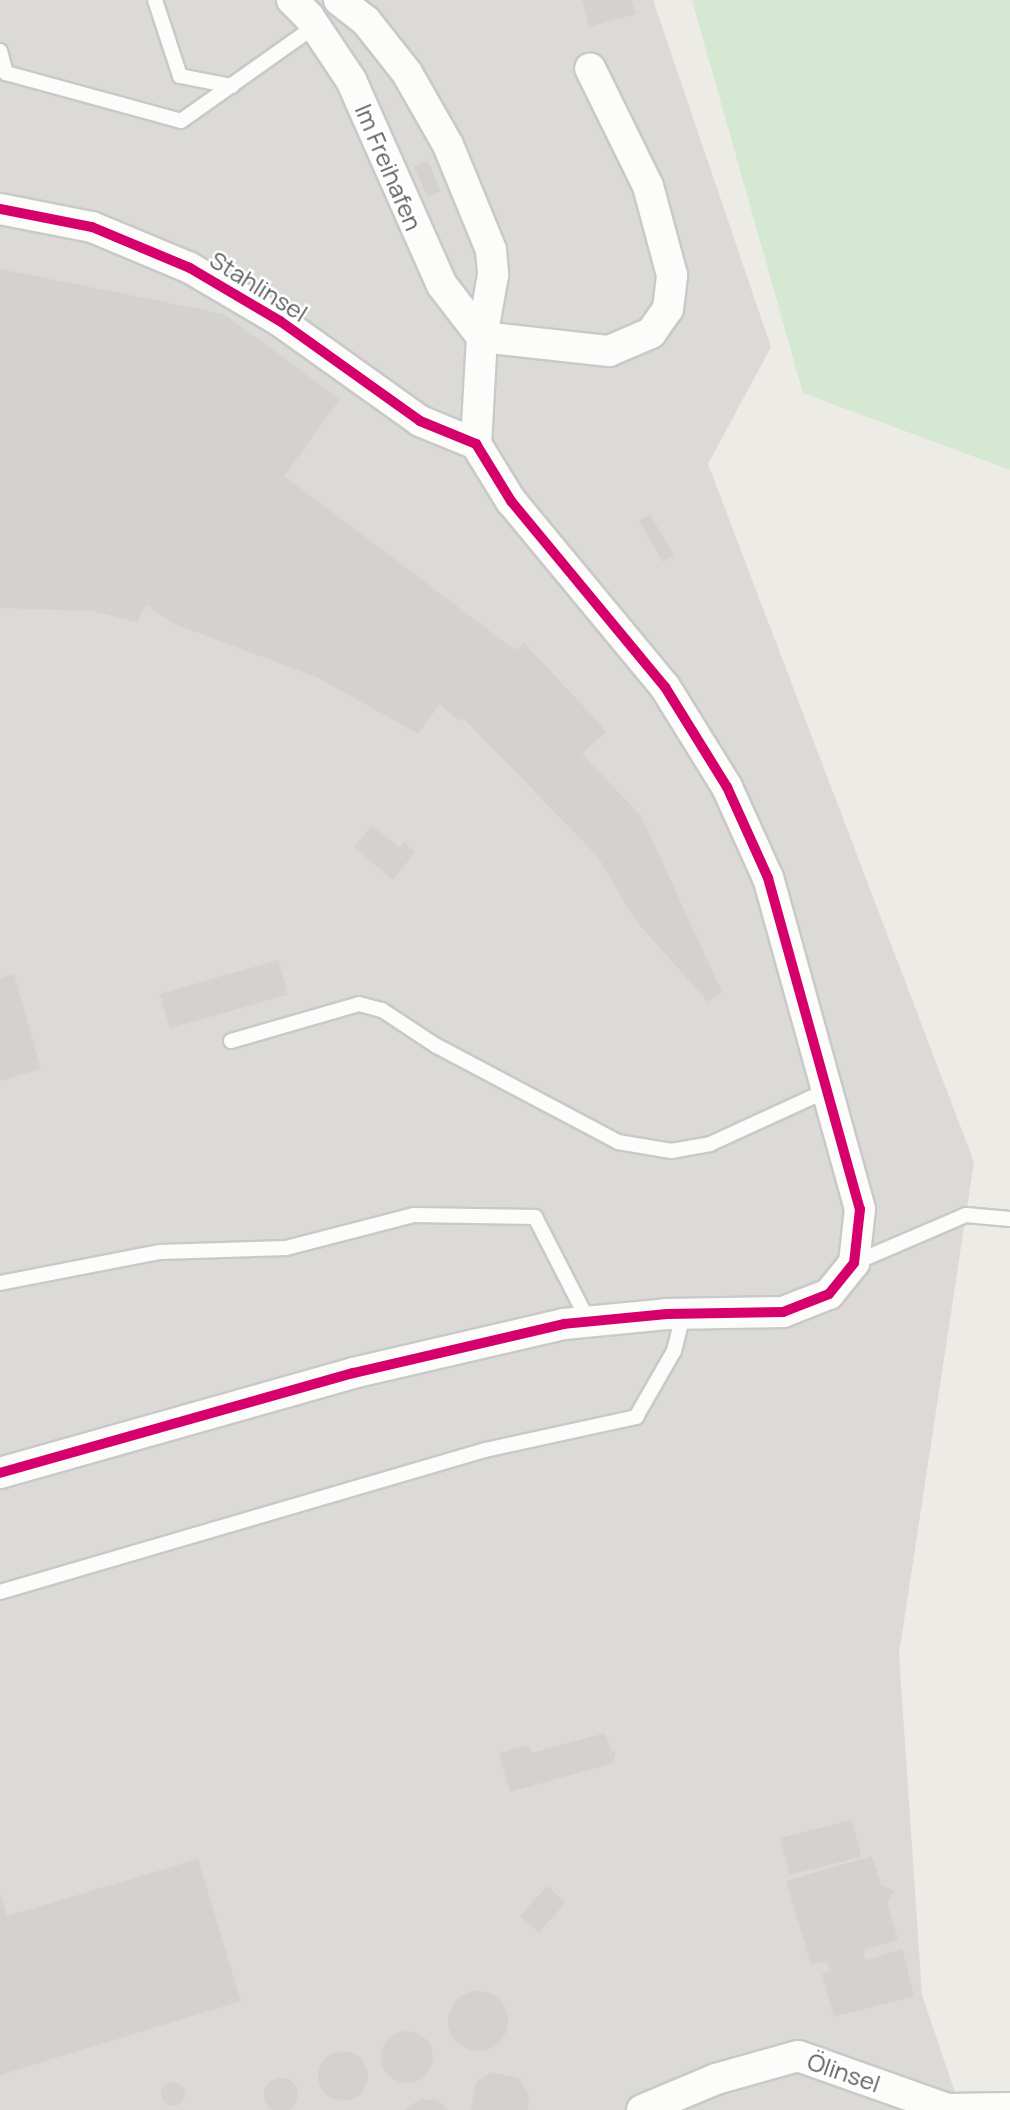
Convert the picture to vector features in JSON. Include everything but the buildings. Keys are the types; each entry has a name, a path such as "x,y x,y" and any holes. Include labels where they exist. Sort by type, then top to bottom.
{"street":[{"name":"Im Freihafen","path":"292,0 315,26 351,80 442,285 482,337"},
{"path":"0,1473 353,1373 589,1322 682,1314 783,1312 829,1294 854,1263 860,1209 768,878 727,787 665,687 511,500 476,444 482,337 493,275 491,250 448,145 407,73 366,21 339,0"},
{"path":"482,337 609,351 651,333 668,309 672,275 648,186 590,68"},
{"name":"Stahlinsel","path":"0,209 92,227 190,268 280,321 420,421 476,444"},
{"name":"Ölinsel","path":"642,2110 716,2079 797,2056 948,2109 1010,2108"}],"lane":[{"path":"155,0 180,76 232,86"},
{"path":"0,51 6,73 181,121 315,26"},
{"path":"231,1041 359,1004 382,1010 435,1045 618,1142 671,1151 710,1144 826,1091"},
{"path":"0,1283 160,1252 286,1248 414,1215 535,1217 589,1322"},
{"path":"854,1263 966,1215 1010,1219"},
{"path":"0,1592 485,1450 636,1417 674,1351 682,1314"}],"shaded area":[{"path":"0,0 653,0 771,347 708,464 974,1162 899,1654 922,1995 961,2110 0,2110"}],"green space":[{"path":"692,0 1010,0 1010,470 803,393"}],"cycle path":[{"path":"0,209 92,227 190,268 280,321 420,421 476,444 511,501 665,687 727,787 768,878 860,1209 854,1263 829,1294 783,1312 667,1314 564,1324 353,1373 0,1473"}]}
